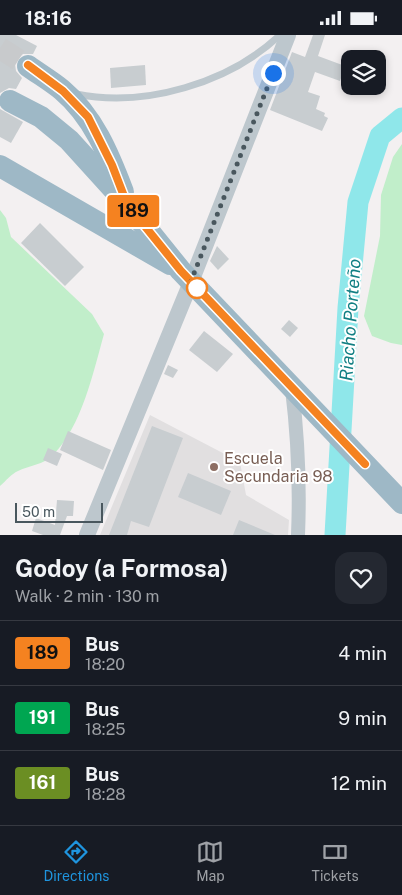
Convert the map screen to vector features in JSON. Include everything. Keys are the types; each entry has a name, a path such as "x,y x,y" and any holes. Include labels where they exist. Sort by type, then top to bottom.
{"highway":[{"path":"28,65 63,91 88,117 112,165 127,204"},
{"path":"10,101 42,117 69,140 127,204 186,276 402,503"},
{"path":"0,166 186,276"}],"street":[{"path":"87,535 186,276 288,35"},
{"path":"298,395 297,433 300,487 298,535"}],"lane":[{"path":"63,91 91,97 119,99 148,96 197,84 234,68 268,46 280,35"}],"shaded area":[{"path":"150,415 240,462 246,495 289,520 288,535 100,535"}],"green space":[{"path":"402,144 402,345 372,336 364,316 380,236 381,195 393,157"},
{"path":"0,210 6,218 11,237 92,314 104,334 91,382 79,414 63,443 49,458 41,463 15,472 0,486"}],"building":[{"path":"0,35 16,35 37,46 33,54 23,54 17,59 15,64 16,71 22,78 16,89 9,88 0,93"},
{"path":"313,35 325,35 318,56 341,65 340,81 315,72 308,92 320,96 316,109 325,113 324,116 328,118 322,131 270,110 292,52 305,57"},
{"path":"145,65 146,85 111,88 110,68"},
{"path":"0,109 23,122 11,143 0,137"},
{"path":"40,223 84,267 65,286 21,243"},
{"path":"217,246 229,259 218,270 210,261"},
{"path":"289,320 298,328 290,337 281,329"},
{"path":"204,331 233,354 217,372 189,350"},
{"path":"168,365 178,370 173,378 164,374"},
{"path":"152,426 183,438 149,527 131,521 127,535 109,535"},
{"path":"68,431 111,450 103,470 60,450"},
{"path":"48,448 62,454 57,466 43,460"},
{"path":"188,473 231,491 221,515 178,497"},
{"path":"57,500 74,501 73,516 67,516 60,535 43,535 32,531 36,518 55,525"},
{"path":"239,520 275,535 233,535"}],"waterway":[{"name":"Riacho Porteño","path":"335,535 348,308 358,202 380,136 402,118"}],"tunnel":[{"path":"0,48 28,66"}],"bus line":[{"name":"189","path":"28,65 63,91 88,117 112,165 127,204 181,271 365,464"}],"place":[{"name":"Escuela Secundaria 98","path":"214,467"}],"route":[{"path":"197,288 191,281 273,73"}]}
